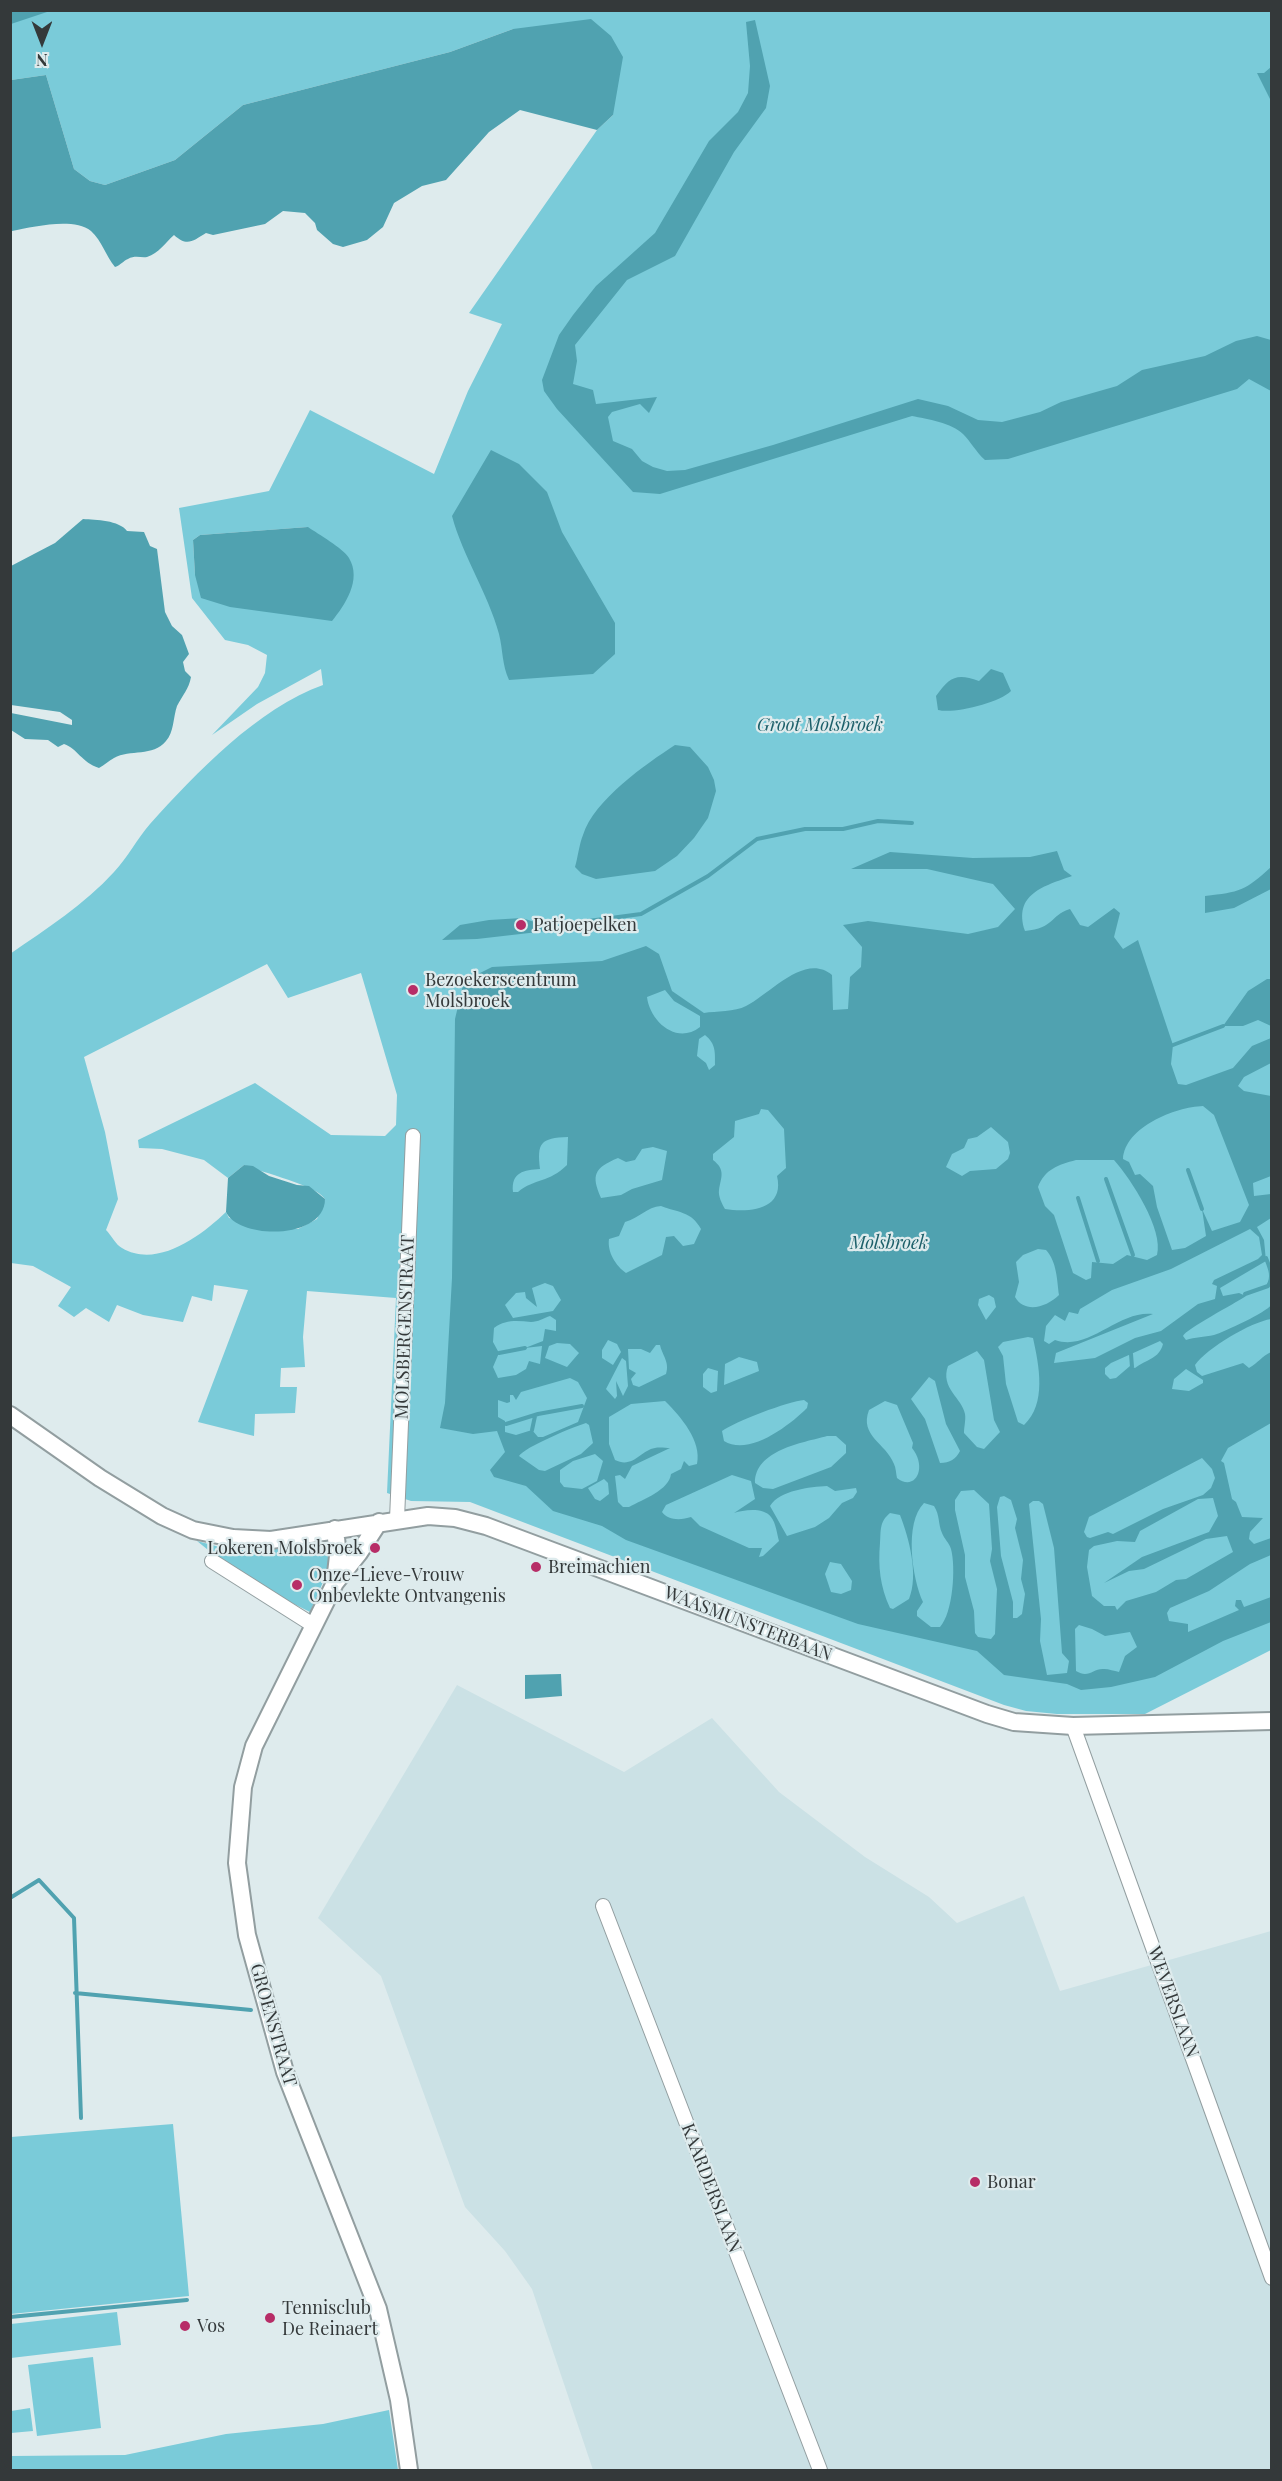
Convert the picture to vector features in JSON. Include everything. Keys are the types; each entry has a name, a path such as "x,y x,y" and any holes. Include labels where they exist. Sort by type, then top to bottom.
{"street":[{"name":"MOLSBERGENSTRAAT","path":"397,1519 413,1136"},
{"name":"WAASMUNSTERBAAN","path":"10,1415 100,1478 162,1516 193,1530 233,1538 270,1540 379,1521 428,1516 455,1518 486,1526 987,1714 1014,1722 1073,1726 1272,1721"},
{"name":"GROENSTRAAT","path":"379,1521 359,1553 335,1583 254,1746 243,1787 237,1863 248,1935 285,2072 378,2309 399,2400 409,2470"},
{"name":"GROENSTRAAT","path":"335,1529 338,1556 335,1583"},
{"path":"212,1561 313,1625"},
{"name":"WEVERSLAAN","path":"1073,1726 1272,2278"},
{"name":"KAARDERSLAAN","path":"603,1906 820,2470"}],"shaded area":[{"path":"11,10 50,10 50,11 11,24"},
{"path":"591,19 611,36 623,57 613,115 597,130 520,110 489,132 446,180 422,186 394,203 383,227 367,240 343,247 333,244 317,230 315,223 305,213 283,211 265,224 213,235 206,233 190,242 183,241 174,235 151,255 131,258 115,267 95,235 83,227 53,224 12,231 11,235 11,80 46,75 74,169 90,181 105,185 175,160 243,105 450,52 513,29"},
{"path":"755,20 770,86 766,108 734,152 675,256 627,280 575,345 577,361 573,384 593,390 596,404 657,397 649,413 640,404 612,412 608,417 613,441 632,449 642,461 667,471 685,470 773,445 918,399 948,406 978,420 1002,422 1040,412 1061,402 1117,386 1142,370 1205,356 1236,341 1257,336 1271,340 1271,391 1249,379 1237,389 1008,459 985,460 958,430 939,422 912,416 660,494 633,492 557,409 544,391 542,380 559,335 573,315 596,286 655,233 709,141 738,112 748,93 750,66 746,22"},
{"path":"1271,67 1271,101 1257,73 1264,73"},
{"path":"491,450 519,464 547,492 562,532 615,623 615,654 593,674 509,680 494,619 462,546 452,516"},
{"path":"83,519 107,521 127,531 144,532 150,546 157,549 165,612 172,626 182,635 189,654 183,662 185,671 191,677 177,706 169,737 161,746 148,751 120,755 99,768 64,744 58,747 48,740 25,739 11,730 11,713 72,725 72,720 60,712 11,705 11,566 55,543"},
{"path":"308,527 341,550 353,566 353,583 347,600 332,621 230,607 201,598 195,575 193,540 200,535"},
{"path":"991,669 1003,673 1011,691 997,700 976,707 938,710 936,696 950,681 954,678 965,677 979,681"},
{"path":"675,745 690,747 708,767 714,780 716,791 708,818 694,838 677,856 655,871 596,879 582,874 575,867 580,843 589,822 598,809 622,784"},
{"name":"Molsbroek","path":"1057,851 1064,870 1072,876 1042,888 1027,900 1022,918 1025,931 1047,925 1058,915 1070,909 1080,925 1088,927 1114,908 1120,913 1114,937 1123,949 1138,940 1173,1045 1171,1064 1178,1084 1186,1085 1233,1068 1252,1046 1271,1038 1271,1063 1244,1077 1238,1086 1244,1091 1271,1096 1271,1176 1253,1183 1254,1196 1271,1194 1271,1218 1257,1227 1264,1240 1266,1261 1220,1288 1223,1296 1239,1293 1246,1296 1201,1322 1183,1336 1186,1340 1214,1335 1254,1317 1271,1305 1271,1319 1252,1325 1230,1337 1209,1351 1195,1365 1197,1372 1202,1376 1243,1363 1249,1368 1271,1352 1271,1423 1228,1448 1221,1461 1224,1463 1232,1499 1236,1502 1242,1517 1263,1518 1250,1532 1249,1539 1254,1544 1271,1538 1271,1555 1250,1564 1209,1591 1170,1608 1167,1613 1169,1621 1188,1624 1188,1632 1239,1610 1235,1606 1236,1600 1241,1600 1244,1607 1271,1597 1271,1622 1223,1641 1155,1677 1111,1687 1081,1690 1067,1684 1004,1675 977,1651 858,1624 626,1540 602,1526 553,1511 526,1486 494,1477 490,1470 505,1452 497,1431 473,1434 440,1428 445,1403 452,1278 455,1019 464,981 492,967 602,961 646,946 659,954 672,991 704,1013 742,1008 788,977 811,968 822,969 832,975 833,1010 848,1009 850,977 861,967 862,947 843,925 868,921 968,934 998,927 1015,909 993,884 927,869 851,869 890,852 973,858 1030,857","holes":["665,990 674,1001 700,1016 700,1027 691,1032 674,1032 653,1015 647,997","705,1035 713,1045 715,1065 709,1070 706,1063 697,1056 699,1039","1203,1106 1214,1115 1249,1205 1240,1222 1212,1231 1202,1209 1206,1236 1185,1248 1172,1250 1157,1207 1153,1186 1140,1174 1135,1175 1129,1162 1123,1159 1132,1137 1142,1128 1166,1115 1192,1107","761,1109 768,1110 784,1129 786,1168 777,1176 776,1196 763,1207 744,1210 725,1209 719,1195 721,1170 713,1160 713,1154 734,1137 735,1121 759,1114","991,1127 1008,1142 1010,1153 1008,1159 996,1169 970,1171 962,1176 946,1167 952,1154 964,1148 968,1139 977,1137","568,1137 567,1165 554,1175 530,1184 518,1192 513,1192 516,1176 529,1170 540,1169 539,1153 542,1144 551,1139","653,1147 667,1151 662,1180 632,1189 621,1195 601,1198 596,1183 597,1173 604,1165 618,1158 626,1162 635,1160 642,1149","1076,1160 1114,1160 1129,1179 1151,1219 1156,1232 1157,1255 1147,1260 1127,1255 1113,1264 1092,1262 1091,1278 1086,1280 1073,1273 1054,1215 1045,1206 1038,1187 1048,1172","661,1206 684,1213 701,1229 694,1244 683,1246 674,1236 666,1237 662,1255 626,1273 613,1258 609,1249 609,1239 619,1236 625,1222 651,1208","1250,1229 1259,1237 1262,1255 1214,1280 1212,1284 1217,1286 1215,1299 1198,1304 1161,1331 1135,1338 1095,1358 1054,1363 1056,1353 1153,1314 1140,1314 1128,1318 1080,1340 1068,1342 1055,1340 1049,1344 1044,1341 1046,1326 1055,1315 1065,1321 1069,1312 1078,1314 1080,1309 1112,1290 1171,1269","1038,1249 1046,1250 1054,1266 1059,1295 1048,1303 1036,1307 1024,1306 1015,1297 1019,1282 1016,1262 1023,1255","545,1283 553,1286 561,1300 553,1311 513,1318 505,1305 516,1293 525,1292 526,1298 537,1307 532,1288","989,1295 994,1298 996,1307 986,1320 978,1305 979,1299","550,1316 556,1320 556,1331 545,1329 543,1341 525,1348 542,1346 540,1364 529,1361 526,1369 516,1375 498,1378 493,1367 499,1353 493,1342 494,1328 508,1322 536,1321","1033,1338 1039,1372 1039,1395 1036,1406 1024,1425 1018,1422 1006,1384 1003,1356 998,1347 1003,1342","608,1340 617,1344 621,1352 613,1365 602,1358 602,1350","1160,1341 1163,1344 1156,1356 1135,1368 1130,1366 1116,1378 1110,1379 1105,1374 1105,1368 1111,1363","557,1343 570,1344 579,1353 567,1367 545,1358 549,1346","656,1345 660,1345 666,1362 666,1374 639,1387 633,1385 631,1379 636,1373 629,1369 628,1349 641,1349 650,1353","977,1351 984,1360 994,1420 1000,1432 984,1449 977,1447 964,1433 965,1414 949,1387 946,1374 948,1366","739,1357 757,1362 759,1371 724,1385 725,1364","622,1358 626,1361 628,1386 623,1396 616,1381 617,1396 615,1399 606,1389","708,1368 718,1371 717,1391 711,1393 703,1387 703,1374","1186,1369 1203,1380 1203,1383 1189,1391 1172,1389 1174,1379","929,1377 935,1381 946,1424 960,1451 950,1461 940,1463 925,1419 911,1399","570,1378 578,1382 587,1398 578,1422 543,1437 538,1437 532,1430 516,1435 505,1432 505,1421 498,1417 498,1400 510,1402 510,1395 513,1395 516,1400 521,1392","804,1400 808,1403 807,1408 800,1415 780,1430 757,1442 734,1445 724,1441 722,1431 749,1418 797,1401","665,1401 689,1430 698,1455 697,1464 689,1466 684,1461 681,1469 671,1474 666,1485 629,1507 623,1507 618,1502 615,1476 620,1475 625,1479 632,1466 670,1448 650,1449 632,1461 615,1460 609,1444 609,1417 631,1404","885,1401 897,1405 919,1463 919,1470 914,1480 903,1482 897,1478 895,1466 890,1457 870,1433 867,1419 869,1410","586,1423 589,1425 593,1443 581,1454 545,1471 539,1470 519,1456 550,1438","827,1436 836,1436 846,1445 846,1453 831,1467 773,1489 763,1488 755,1483 757,1472 763,1463 771,1455","595,1454 603,1461 597,1481 582,1489 564,1487 560,1482 560,1470 573,1461","1202,1458 1212,1469 1215,1478 1211,1488 1203,1495 1163,1509 1113,1534 1108,1532 1087,1537 1084,1532 1089,1517","732,1475 751,1481 755,1499 734,1513 753,1510 768,1514 774,1522 779,1541 759,1557 762,1548 749,1548 700,1526 691,1517 671,1518 662,1512 666,1505","604,1479 608,1483 609,1494 600,1501 595,1499 588,1488","827,1486 835,1491 856,1488 857,1492 853,1498 842,1503 829,1518 815,1527 787,1536 770,1506 781,1496 796,1490","974,1490 989,1504 992,1549 990,1561 997,1589 995,1634 991,1639 978,1637 975,1633 974,1611 965,1577 965,1555 955,1500 961,1491","1004,1496 1011,1500 1017,1519 1015,1528 1023,1560 1021,1579 1025,1594 1022,1614 1017,1618 1013,1618 1013,1602 1001,1556 997,1507 1000,1497","1213,1498 1218,1516 1209,1532 1142,1557 1104,1583 1129,1571 1144,1569 1206,1539 1227,1536 1233,1552 1186,1579 1176,1580 1156,1592 1126,1601 1117,1610 1115,1606 1104,1606 1092,1596 1087,1567 1089,1550 1094,1546 1117,1541 1135,1542 1140,1531 1198,1499","1033,1501 1043,1504 1054,1548 1062,1653 1069,1661 1067,1673 1047,1675 1040,1641 1041,1619 1029,1504","924,1503 936,1509 941,1530 950,1547 952,1557 951,1601 940,1627 931,1627 917,1616 917,1611 923,1602 913,1565 914,1524","890,1513 900,1515 912,1557 913,1579 909,1599 893,1609 890,1608 884,1592 881,1576 879,1560 882,1523","830,1562 841,1564 852,1581 851,1590 841,1594 831,1592 825,1574","1079,1625 1105,1636 1130,1632 1137,1647 1125,1656 1119,1672 1100,1669 1088,1674 1076,1671 1075,1629"]},
{"path":"1271,867 1271,889 1234,908 1205,913 1205,896 1226,893 1248,886"},
{"path":"522,918 547,926 566,924 564,929 477,939 442,940 460,925"},
{"path":"1267,979 1271,979 1271,1026 1258,1020 1243,1026 1223,1026 1248,991"},
{"path":"244,1165 253,1166 269,1176 297,1185 309,1186 325,1199 321,1212 311,1222 297,1229 280,1231 247,1228 234,1221 226,1212 228,1178"},
{"path":"561,1674 562,1696 525,1699 525,1675"},
{"path":"457,1685 624,1772 712,1718 779,1792 865,1857 929,1897 957,1923 1024,1896 1060,1991 1271,1931 1271,2470 593,2470 532,2289 505,2251 465,2207 381,1976 318,1918"}],"green space":[{"name":"Groot Molsbroek","path":"11,11 1271,11 1271,1650 1145,1714 1057,1714 1026,1711 1004,1705 470,1502 411,1501 387,1493 396,1298 307,1291 303,1337 305,1367 281,1368 280,1387 297,1387 295,1413 255,1414 254,1436 198,1422 248,1290 214,1285 212,1301 192,1296 183,1322 143,1315 117,1305 109,1322 86,1308 74,1317 58,1306 71,1287 33,1266 11,1263 10,954 65,916 103,884 150,824 229,744 275,709 323,685 321,669 257,704 212,735 258,687 265,673 267,655 248,645 225,640 192,598 179,508 269,491 310,410 434,474 468,391 502,324 469,313 597,130 613,115 513,29 450,52 243,105 175,160 105,185 90,181 74,169 46,75 11,80","holes":["308,527 195,575 193,540 200,535","267,964 288,998 361,973 397,1095 396,1125 385,1136 331,1135 255,1083 138,1140 139,1148 162,1149 204,1160 228,1178 244,1165 300,1184 325,1199 317,1219 298,1229 229,1218 226,1212 204,1231 178,1247 164,1252 150,1255 122,1248 106,1230 118,1199 105,1132 84,1057"]},
{"path":"197,1541 231,1550 279,1549 312,1544 324,1548 330,1554 330,1566 310,1612 251,1580 223,1562"},
{"path":"173,2124 189,2296 11,2314 11,2137"},
{"path":"117,2312 121,2345 11,2358 11,2324"},
{"path":"93,2357 101,2428 37,2436 28,2365"},
{"path":"30,2408 33,2431 11,2433 11,2411"},
{"path":"389,2410 398,2470 11,2470 11,2456 125,2455 226,2434 323,2424"}],"waterway":[{"path":"566,924 641,914 708,876 757,839 805,829 843,829 878,821 912,823"},
{"path":"1173,1045 1223,1026"},
{"path":"1188,1170 1202,1209"},
{"path":"1106,1179 1133,1255"},
{"path":"1078,1198 1098,1261"},
{"path":"1245,1294 1268,1286 1270,1283 1270,1269 1266,1258"},
{"path":"499,1353 525,1348"},
{"path":"1131,1354 1132,1367"},
{"path":"506,1424 538,1414 582,1406"},
{"path":"532,1430 535,1416"},
{"path":"10,1898 39,1880 74,1918 81,2118"},
{"path":"75,1993 251,2010"},
{"path":"10,2317 187,2300"}],"place":[{"name":"Patjoepelken","path":"521,925"},
{"name":"Bezoekerscentrum Molsbroek","path":"413,990"},
{"name":"Lokeren Molsbroek","path":"375,1548"},
{"name":"Breimachien","path":"536,1567"},
{"name":"Onze-Lieve-Vrouw Onbevlekte Ontvangenis","path":"297,1585"},
{"name":"Bonar","path":"975,2182"},
{"name":"Tennisclub De Reinaert","path":"270,2318"},
{"name":"Vos","path":"185,2326"}]}
